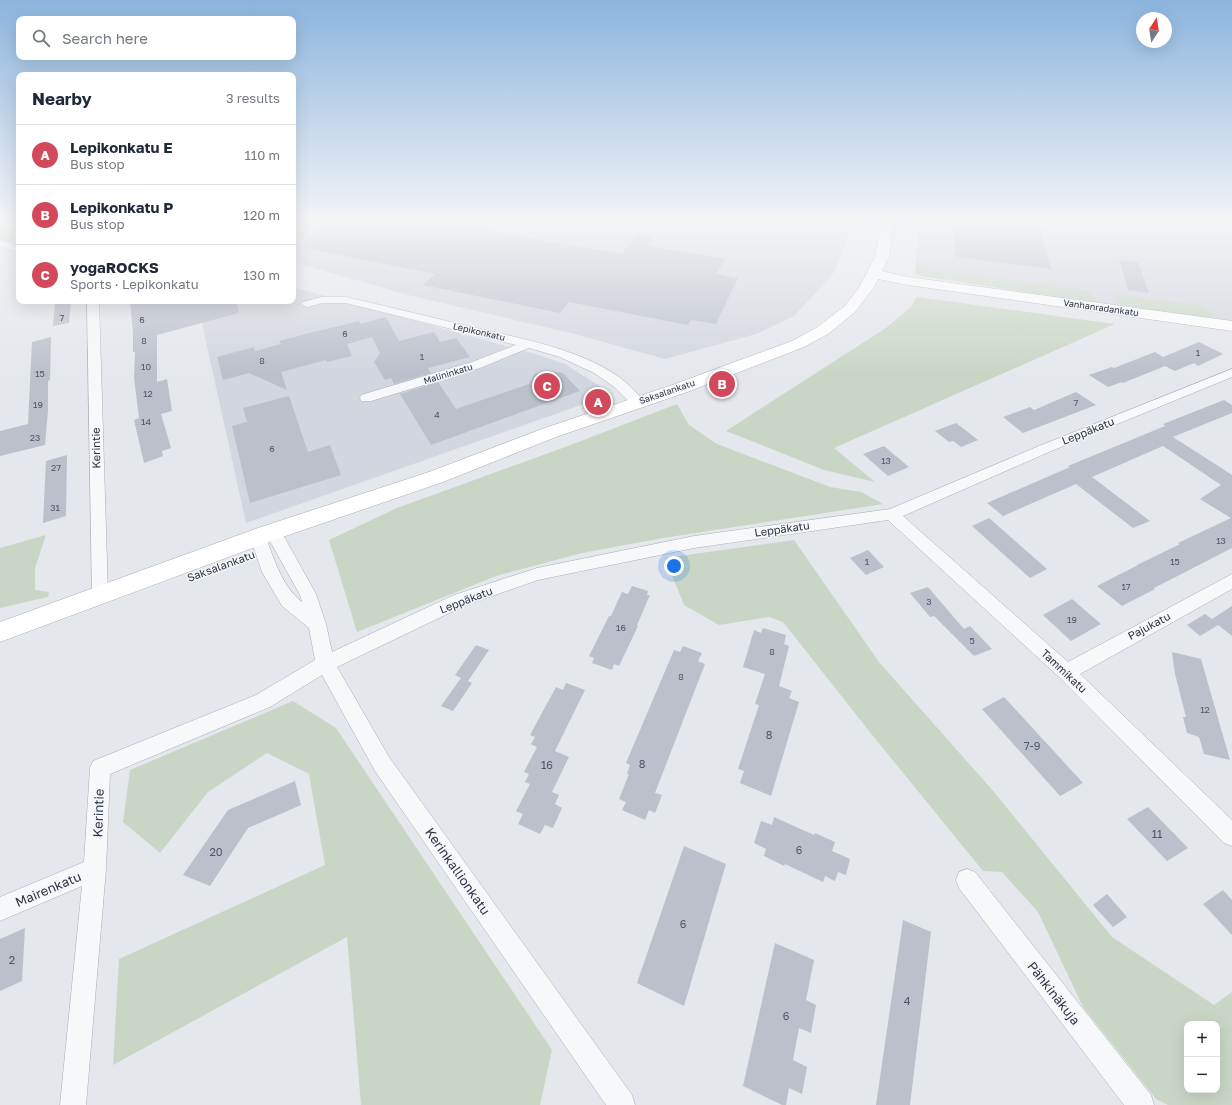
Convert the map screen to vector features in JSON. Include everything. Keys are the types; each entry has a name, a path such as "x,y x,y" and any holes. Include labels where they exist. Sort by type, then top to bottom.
{"main road":[{"name":"Saksalankatu","path":"0,637 86,614 269,543 378,504 436,477 549,433 753,362 798,344 822,331 850,309 867,287 876,271"},
{"name":"Vanhanradankatu","path":"875,274 908,281 1232,326"},
{"name":"Saksalankatu","path":"0,632 100,595 269,543"}],"street":[{"name":"Lepikonkatu","path":"307,304 322,300 346,300 529,344 573,357 596,368 626,390 637,402"},
{"name":"Kerintie","path":"93,304 100,595"},
{"name":"Malininkatu","path":"366,398 476,365 529,344"},
{"name":"Leppäkatu","path":"325,664 460,600 537,574 694,542 891,514 1044,449 1232,373"},
{"name":"Tammikatu","path":"891,514 1066,672 1232,835"},
{"path":"269,543 270,572 288,601 317,624"},
{"name":"Kerinkallionkatu","path":"269,543 308,594 317,624 325,664 382,764 622,1105"},
{"name":"Pajukatu","path":"1066,672 1232,581"},
{"name":"Kerintie","path":"73,1105 95,869 100,768 263,702 325,664"},
{"name":"Mairenkatu","path":"0,909 95,869"},
{"name":"Pähkinäkuja","path":"968,880 1141,1105"}],"shaded area":[{"path":"323,271 834,271 794,316 756,334 665,359 575,334 412,296"},
{"path":"915,271 1232,271 1232,321 1092,302 915,274"},
{"path":"296,288 542,356 565,364 612,394 246,523 198,304 296,304"}],"green space":[{"path":"915,271 940,271 1084,290 1090,292 1097,299 1092,302 915,274"},
{"path":"1117,295 1191,304 1207,309 1214,316 1207,319 1122,306 1114,299"},
{"path":"917,297 1115,324 834,448 875,482 824,470 726,431 886,328 912,306"},
{"path":"677,404 689,425 717,444 830,487 861,492 883,504 663,538 582,553 496,576 357,632 329,540 397,508 568,446"},
{"path":"46,535 35,568 35,590 49,592 48,597 0,608 0,548"},
{"path":"794,540 879,662 994,792 1112,937 1214,1005 1232,992 1232,1105 1168,1105 1156,1099 1083,1007 1038,912 1002,872 983,871 869,731 783,622 769,617 719,625 684,605 665,558"},
{"path":"293,701 336,728 552,1050 540,1105 361,1105 347,937 113,1065 119,959 325,865 309,774 267,753 208,792 160,853 123,822 130,770"}],"building":[{"path":"418,271 718,271 716,274 738,278 716,324 691,320 688,325 569,302 560,313 423,285 435,274"},
{"path":"1122,271 1141,271 1149,293 1128,290"},
{"path":"55,304 71,304 69,323 53,326"},
{"path":"130,304 237,304 239,313 157,335 157,382 167,379 172,411 161,414 171,448 162,451 163,456 144,463 134,420 139,418 134,378 135,352 133,352"},
{"path":"386,317 399,341 434,332 440,342 456,338 470,357 428,368 431,373 394,384 391,378 385,380 374,362 380,353 372,337 347,344 352,356 327,362 326,360 281,372 287,390 249,373 223,380 217,357 254,347 255,351 281,344 279,341 359,321 360,324"},
{"path":"51,337 50,380 48,381 48,411 45,445 0,456 0,431 28,424 32,342"},
{"path":"1199,342 1223,354 1198,366 1194,363 1175,371 1165,366 1123,383 1122,382 1108,387 1089,375 1112,367 1114,368 1155,352 1163,357"},
{"path":"546,371 563,373 580,391 431,445 400,394 438,382 456,409 529,384 535,374"},
{"path":"1076,392 1096,405 1023,433 1003,417 1030,407 1034,410"},
{"path":"289,396 308,452 330,445 341,475 250,503 232,426 247,422 243,408"},
{"path":"1224,400 1232,405 1232,413 1173,437 1232,475 1232,548 1122,606 1097,586 1180,544 1178,543 1231,518 1200,499 1221,485 1163,446 1092,477 1150,521 1133,528 1076,484 1003,516 987,503 1070,467 1068,466 1165,426 1163,424"},
{"path":"956,423 978,440 961,447 953,441 949,442 935,431"},
{"path":"884,446 909,467 888,476 863,454"},
{"path":"67,455 66,516 43,523 46,461"},
{"path":"989,518 1047,569 1030,578 972,526"},
{"path":"868,550 884,567 866,575 850,558"},
{"path":"632,586 648,591 647,595 650,595 637,625 638,626 619,666 614,664 612,670 592,663 594,658 589,656 609,616 611,616 622,592 628,594"},
{"path":"928,587 964,629 970,626 992,649 974,656 934,616 930,617 910,593"},
{"path":"1072,599 1101,624 1071,641 1043,615"},
{"path":"1232,606 1232,636 1218,625 1200,636 1187,625 1205,614 1212,619"},
{"path":"763,628 786,635 784,644 789,646 779,686 792,691 789,698 799,702 771,796 740,783 744,771 738,769 759,705 755,704 765,674 743,667 754,630 761,633"},
{"path":"476,645 489,650 468,681 472,683 453,711 441,706 461,678 455,675"},
{"path":"683,646 702,653 698,661 705,664 655,793 662,795 655,813 649,810 645,820 622,810 626,802 619,799 629,774 627,774 630,765 626,763 674,650 680,652"},
{"path":"1172,652 1201,659 1230,760 1204,754 1199,737 1187,733 1183,717 1186,717 1175,674"},
{"path":"566,683 585,690 555,751 569,757 552,792 559,795 555,804 562,808 553,828 545,825 540,834 518,824 523,814 516,811 530,784 525,782 529,774 524,772 537,747 531,744 535,737 530,735 556,687 563,690"},
{"path":"1004,697 1083,783 1060,796 982,709"},
{"path":"295,781 301,805 248,828 210,886 183,875 228,810"},
{"path":"1148,807 1188,848 1167,861 1127,819"},
{"path":"774,817 814,835 815,833 835,842 832,851 850,859 846,875 838,872 835,881 825,876 823,882 764,856 766,849 754,843 761,821 772,825"},
{"path":"684,846 726,864 684,1006 637,983"},
{"path":"1223,890 1232,900 1232,935 1203,904"},
{"path":"1107,894 1127,917 1113,927 1093,905"},
{"path":"903,920 931,932 910,1105 876,1105"},
{"path":"25,928 22,981 0,991 0,939"},
{"path":"775,943 814,960 806,1000 816,1005 811,1033 799,1028 793,1060 807,1067 802,1094 789,1088 786,1105 782,1105 743,1086"}],"place":[{"name":"Lepikonkatu P","path":"722,384"},
{"name":"yogaROCKS","path":"547,386"},
{"name":"Lepikonkatu E","path":"598,402"}]}
